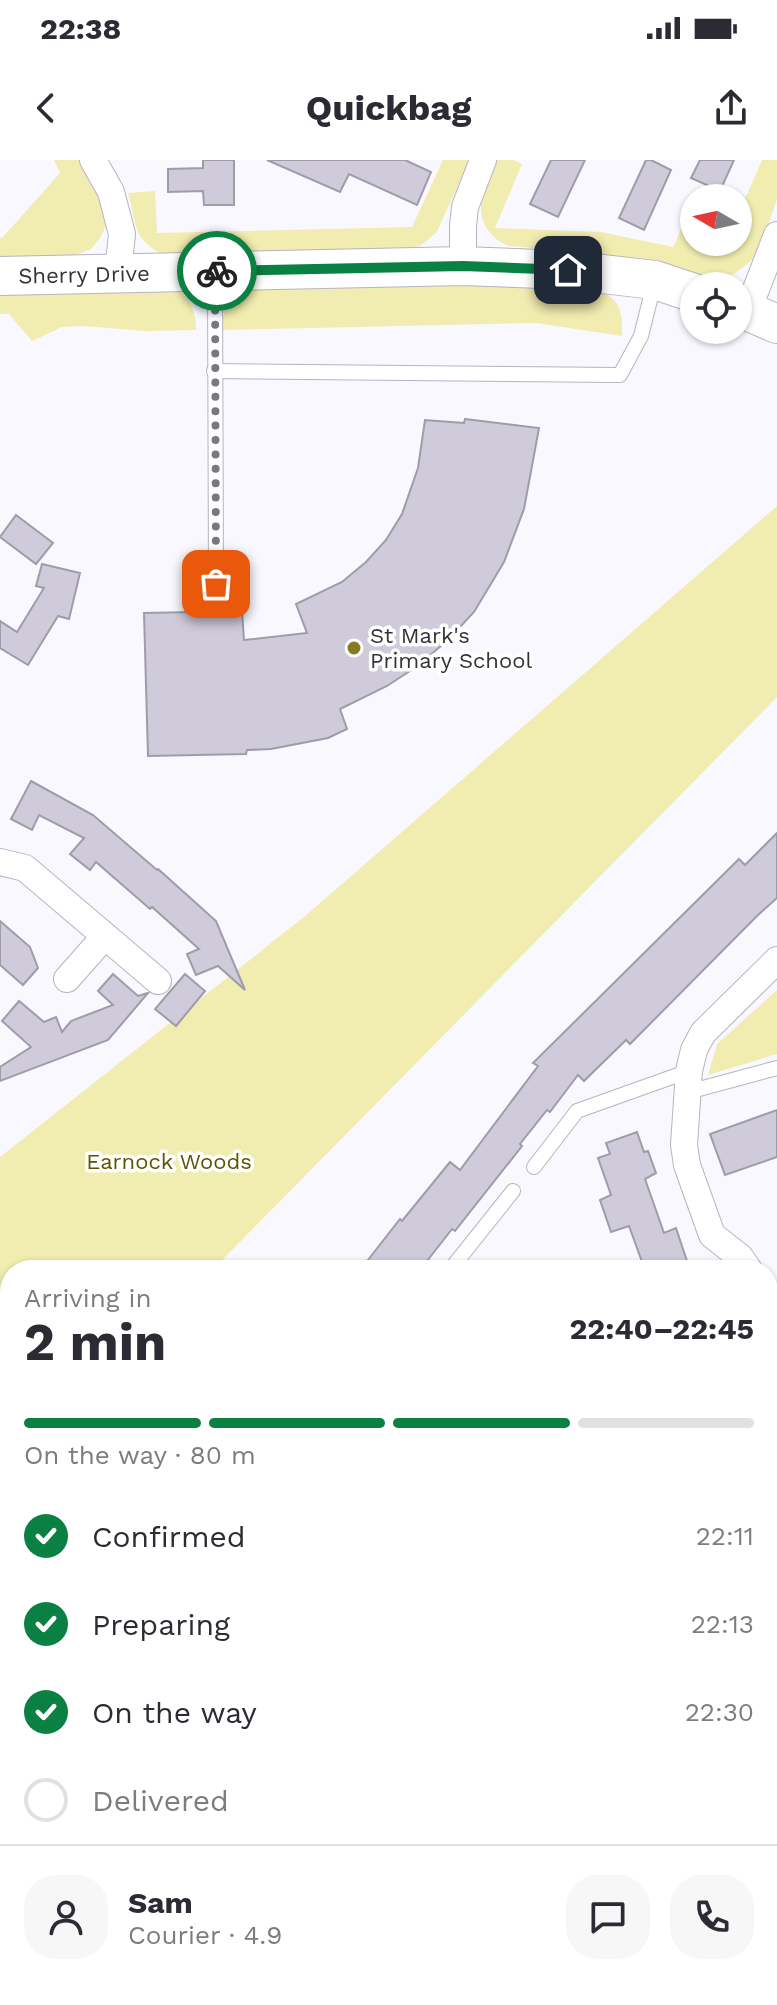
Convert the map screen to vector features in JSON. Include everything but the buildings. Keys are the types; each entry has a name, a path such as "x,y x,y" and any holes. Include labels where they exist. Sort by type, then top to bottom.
{"street":[{"path":"93,160 111,192 122,234 118,273"},
{"path":"463,266 465,207 483,160"},
{"path":"754,314 777,235"},
{"name":"Sherry Drive","path":"0,276 463,266 568,270 655,280 680,288"},
{"path":"0,862 25,868 158,981"},
{"path":"67,979 105,936"},
{"path":"742,1260 712,1235 687,1165 684,1145 688,1082 694,1050 703,1033 777,960"}],"lane":[{"path":"215,272 216,584"},
{"path":"214,371 620,375 641,336 655,280"},
{"path":"534,1167 577,1111 688,1082 777,1068"},
{"path":"458,1260 513,1191"}],"green space":[{"path":"54,160 82,160 108,212 100,238 91,249 74,256 0,258 0,238 60,173"},
{"path":"443,160 470,160 436,233 421,245 405,250 165,256 146,243 137,230 128,193 155,191 157,233 412,227"},
{"path":"496,160 513,160 522,164 495,228 601,232 673,247 680,232 680,256 752,256 752,184 762,160 777,160 777,199 761,246 751,261 737,272 683,272 640,261 581,252 509,246 495,238 483,221 481,204"},
{"path":"471,281 597,289 616,302 622,320 622,336 536,323 222,330 228,304 249,286"},
{"path":"179,290 192,308 196,330 62,327 32,341 9,314 0,314 0,292"},
{"name":"Earnock Woods","path":"777,506 777,697 222,1260 0,1260 0,1157 304,917"},
{"path":"777,990 777,1054 708,1075 717,1044"}],"way so far":[{"path":"216,584 214,327 217,271"}],"place":[{"name":"St Mark's Primary School","path":"354,648"}],"route":[{"path":"217,271 463,266 568,270"}]}
